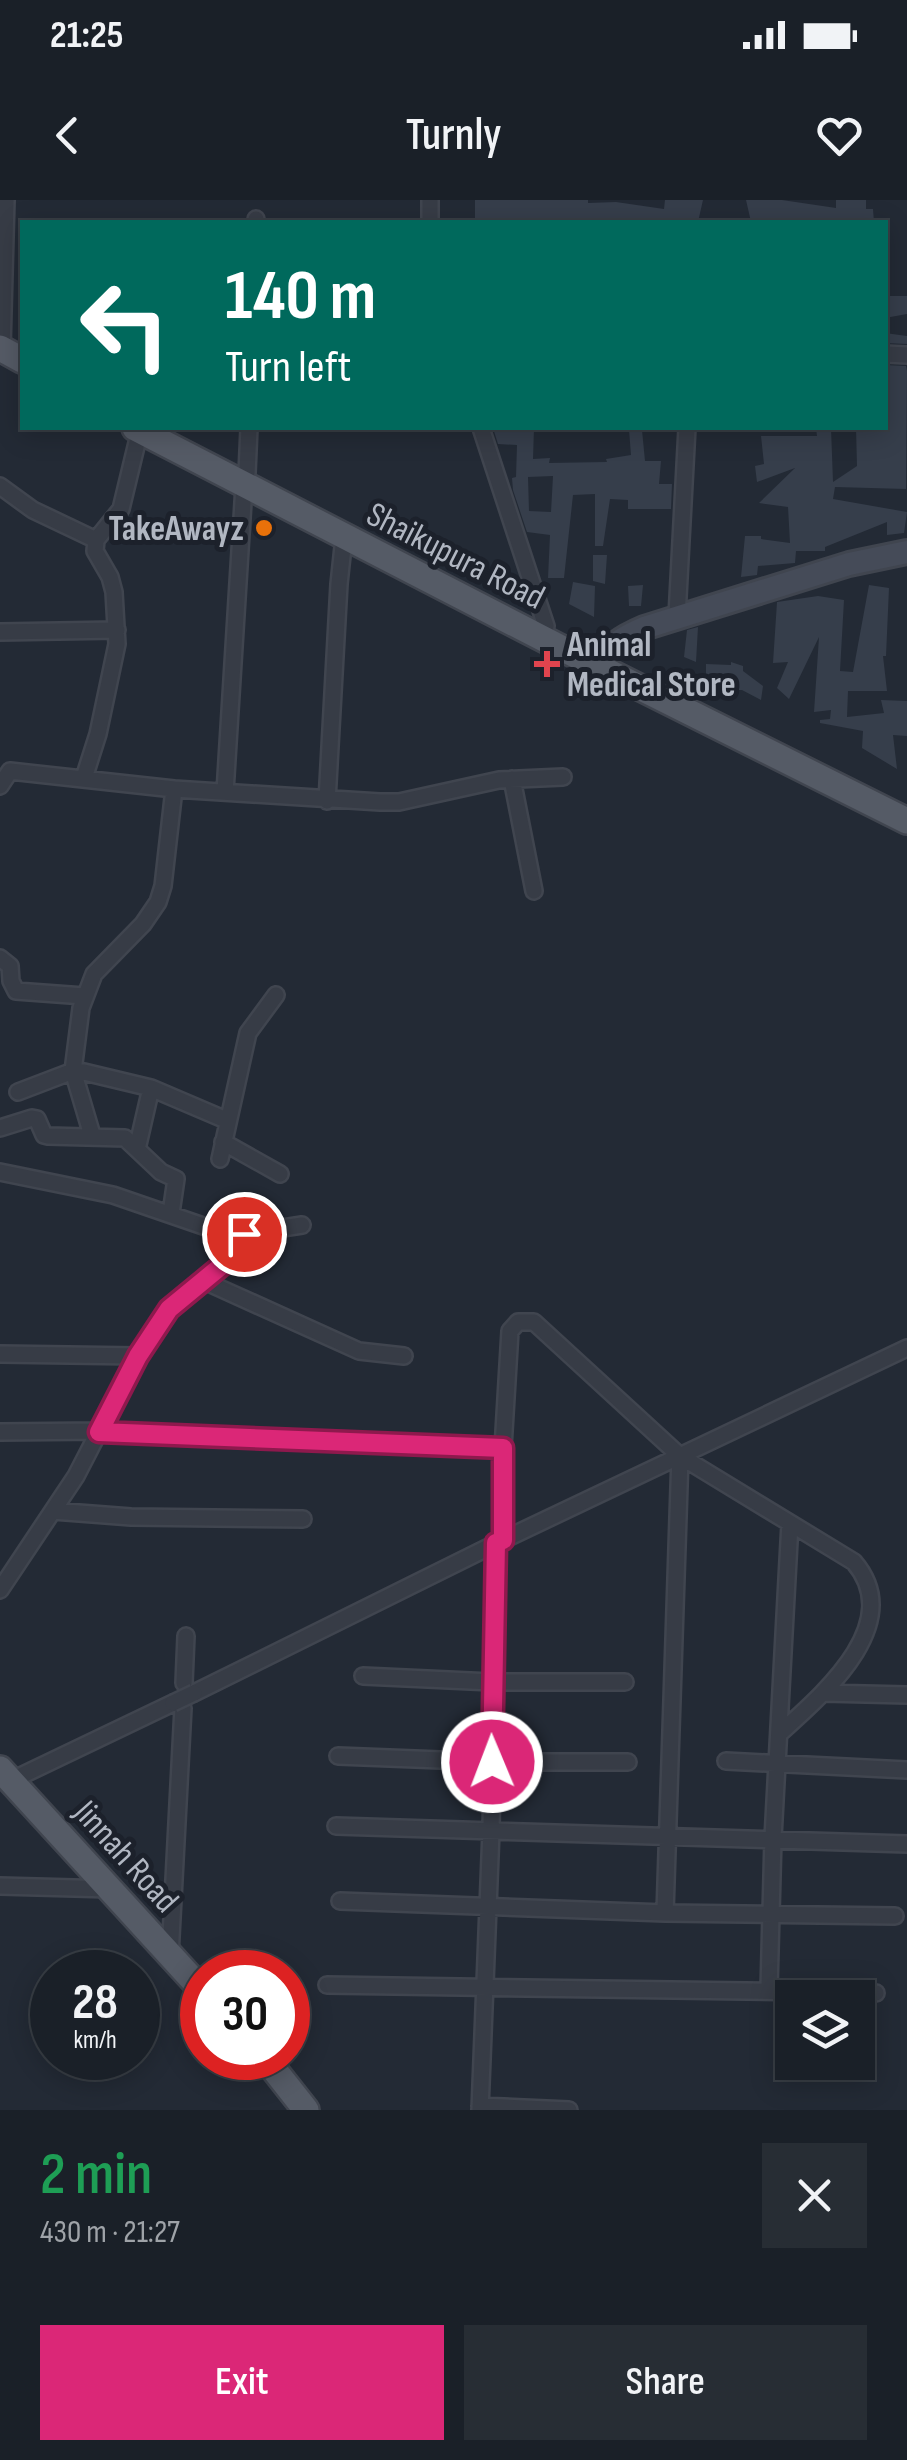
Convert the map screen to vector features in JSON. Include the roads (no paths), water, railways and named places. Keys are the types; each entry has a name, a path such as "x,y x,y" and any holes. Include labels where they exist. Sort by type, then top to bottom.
{"main road":[{"name":"Shaikupura Road","path":"150,430 546,626 602,660 907,821"},
{"name":"Shaikupura Road","path":"245,480 344,537 907,806"},
{"name":"Jinnah Road","path":"4,1779 180,1967"},
{"path":"282,2080 306,2110"}],"street":[{"path":"6,200 6,355"},
{"path":"3,291 20,291"},
{"path":"84,778 110,686 117,630 114,592 110,576 95,551 96,540 121,509 145,430"},
{"path":"225,792 249,430"},
{"path":"482,430 546,626"},
{"path":"677,616 688,430"},
{"path":"0,486 33,510 96,540"},
{"path":"328,801 338,584 344,537"},
{"path":"602,660 630,634 677,616 849,564 907,552"},
{"path":"0,632 117,630"},
{"path":"0,786 5,770 174,789 328,801 399,802 512,779 562,777"},
{"path":"512,779 534,891"},
{"path":"92,1135 73,1071 84,996 94,974 143,924 158,902 174,789"},
{"path":"0,958 10,966 16,992 84,996"},
{"path":"220,1159 248,1033 276,995"},
{"path":"18,1092 73,1071 151,1088 226,1120"},
{"path":"138,1149 151,1088"},
{"path":"0,1128 32,1118 37,1119 48,1136 125,1138 161,1172 176,1179 171,1212"},
{"path":"223,1142 280,1174"},
{"path":"0,1172 46,1179 171,1212 238,1238 302,1225"},
{"path":"0,1590 76,1476 138,1356 169,1309 226,1262 238,1238"},
{"path":"204,1281 359,1351 404,1356"},
{"path":"569,2110 480,2108 503,1448 510,1331 518,1322 540,1325 680,1456 854,1562 865,1574 871,1596 870,1616 859,1651 824,1693 779,1734"},
{"path":"170,1956 178,1705 189,1688 907,1348"},
{"path":"0,1354 138,1356"},
{"path":"0,1432 99,1432 503,1448"},
{"path":"664,1912 680,1456"},
{"path":"53,1511 131,1517 303,1519"},
{"path":"770,1989 773,1838 790,1523"},
{"path":"186,1636 189,1688"},
{"path":"364,1676 492,1682 625,1682"},
{"path":"824,1693 907,1695"},
{"path":"4,1779 178,1705"},
{"path":"338,1756 628,1762"},
{"path":"726,1761 907,1770"},
{"path":"336,1826 907,1844"},
{"path":"0,1886 111,1889"},
{"path":"340,1901 895,1916"},
{"path":"326,1986 876,1992"}],"place":[{"name":"TakeAwayz","path":"264,528"},
{"name":"Animal Medical Store","path":"547,664"}]}
